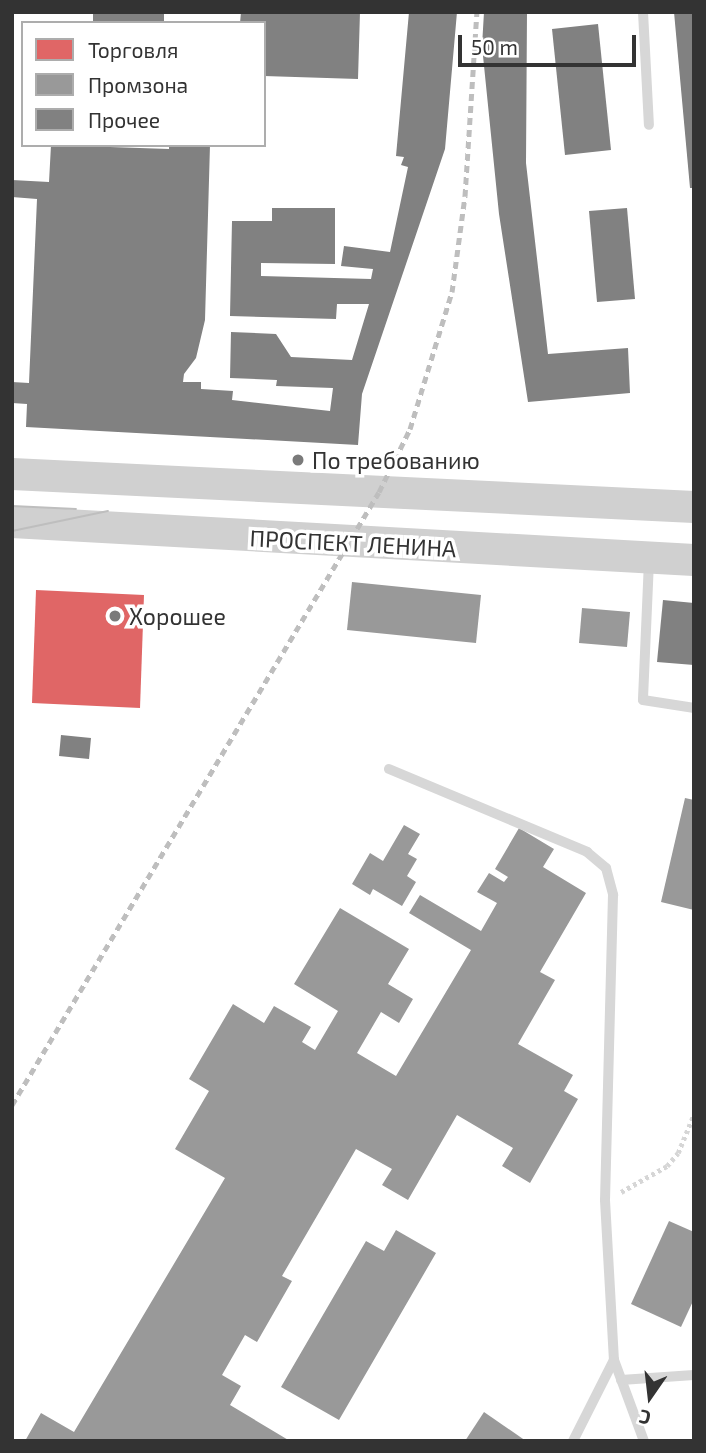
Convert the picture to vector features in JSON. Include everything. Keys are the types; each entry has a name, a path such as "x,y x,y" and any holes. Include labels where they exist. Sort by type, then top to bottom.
{"main road":[{"path":"12,474 694,507"},
{"name":"ПРОСПЕКТ ЛЕНИНА","path":"12,522 694,560"}],"lane":[{"path":"643,12 649,125"},
{"path":"649,558 643,700 694,708"},
{"path":"389,769 587,852 606,868 612,895 605,1200 614,1360 644,1441"},
{"path":"573,1441 614,1360"},
{"path":"621,1380 694,1375"}],"path":[{"path":"605,1200 667,1166 678,1153 694,1115"}],"building: Торговля":[{"path":"36,590 144,595 140,708 32,703"}],"building: Промзона":[{"path":"352,582 481,595 476,643 347,630"},
{"path":"582,608 630,612 627,647 579,643"},
{"path":"685,798 694,800 694,910 661,902"},
{"path":"404,825 420,834 408,854 417,859 407,876 416,882 402,906 373,889 370,895 352,884 370,853 383,861"},
{"path":"519,828 554,849 543,867 586,893 540,972 555,980 518,1044 573,1075 564,1091 578,1099 530,1183 502,1166 513,1148 457,1115 408,1200 382,1185 392,1169 356,1149 282,1276 292,1281 257,1342 245,1335 222,1375 241,1386 230,1405 290,1441 25,1441 41,1413 74,1432 225,1178 175,1149 209,1091 189,1079 233,1004 264,1023 274,1006 311,1027 302,1042 315,1050 338,1011 294,984 340,908 409,949 388,984 413,999 399,1023 381,1012 357,1053 396,1076 471,950 409,913 420,895 481,931 497,903 477,892 489,873 504,882 508,877 495,869"},
{"path":"669,1221 694,1232 694,1299 681,1327 631,1304"},
{"path":"396,1230 436,1253 339,1420 281,1387 366,1241 384,1251"},
{"path":"484,1412 526,1441 465,1441"}],"building: Прочее":[{"path":"93,12 164,12 164,21 93,21"},
{"path":"241,12 360,12 358,79 266,76 266,21 240,21"},
{"path":"409,12 457,12 445,149 362,394 358,445 26,427 27,404 12,403 12,382 29,383 37,199 12,197 12,180 49,182 51,147 210,147 205,320 196,358 184,374 183,382 201,382 201,389 233,391 232,400 330,411 333,388 276,386 277,380 230,378 231,332 276,334 291,357 352,360 369,304 337,304 336,319 230,316 232,221 272,221 272,208 335,208 335,264 261,263 261,276 371,279 373,269 341,266 344,246 390,252 408,167 401,165 404,157 396,156"},
{"path":"484,12 527,12 526,163 548,354 628,348 630,393 528,402 499,214 482,46"},
{"path":"674,12 694,12 694,188 690,188"},
{"path":"598,24 611,150 565,155 552,29"},
{"path":"627,208 635,299 597,302 589,211"},
{"path":"663,600 694,603 694,665 657,662"},
{"path":"61,735 91,738 89,759 59,756"}],"tram line":[{"path":"12,506 76,509"},
{"path":"12,531 108,511"}],"railway":[{"path":"12,1105 379,492 410,429 452,292 465,196 477,12"}],"place":[{"name":"По требованию","path":"298,460"},
{"name":"Хорошее","path":"115,616"}]}
